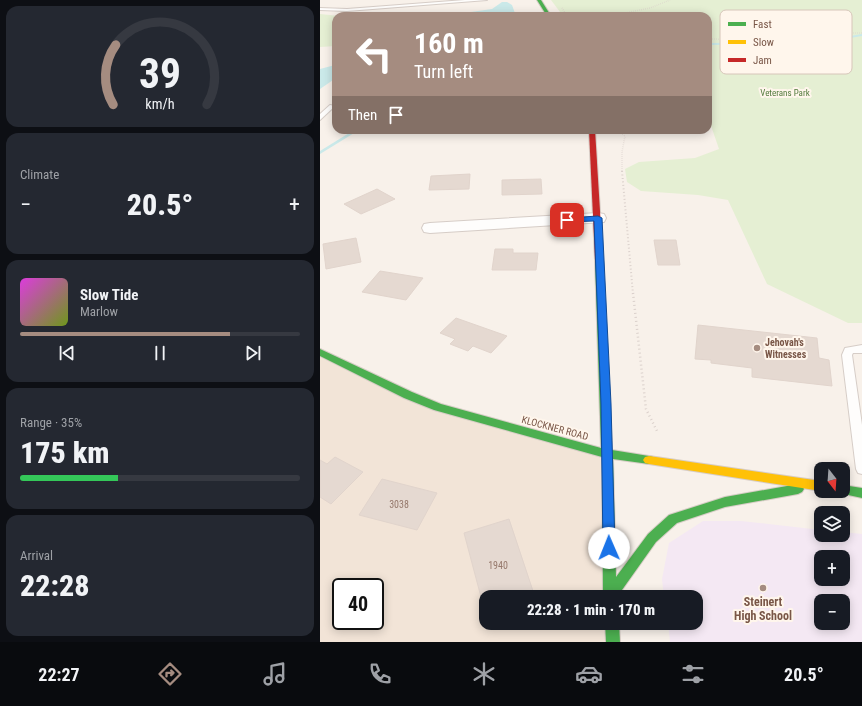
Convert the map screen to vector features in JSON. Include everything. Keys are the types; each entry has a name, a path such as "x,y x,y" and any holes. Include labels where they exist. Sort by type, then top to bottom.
{"street":[{"path":"539,0 547,12"},
{"path":"592,134 598,218 607,454 610,590"},
{"path":"430,228 598,218"},
{"name":"KLOCKNER ROAD","path":"320,352 408,395 438,407 607,454 814,485"},
{"path":"614,590 652,538 674,519 725,502 814,487"},
{"path":"850,491 862,493"},
{"path":"612,630 613,642"}],"lane":[{"path":"320,9 339,11 485,0"},
{"path":"320,118 332,106"},
{"path":"862,348 849,350 847,355 862,469"}],"path":[{"path":"634,12 650,8 670,0"},
{"path":"623,134 625,136 622,151 626,215 646,409 657,431"}],"shaded area":[{"path":"320,352 408,395 607,454 610,590 479,590 479,630 612,630 613,642 320,642"},
{"name":"Steinert High School","path":"703,521 741,521 814,529 814,542 850,542 850,533 862,534 862,642 670,642 669,630 703,630 703,590 663,590 662,579 669,543"}],"green space":[{"name":"Veterans Park","path":"551,0 862,0 862,323 848,323 767,284 728,200 698,195 641,191 627,182 625,169 639,162 695,158 719,149 712,129 712,12 560,12"},
{"path":"320,14 332,15 332,46 320,47"}],"water":[{"path":"502,2 507,2 512,5 515,12 471,12 492,9"},
{"path":"332,66 332,81 320,89 320,69"}],"building":[{"path":"470,174 469,189 429,190 431,176"},
{"path":"541,179 542,194 502,195 502,180"},
{"path":"377,189 395,199 361,214 344,204"},
{"path":"356,238 361,262 326,269 323,244"},
{"path":"654,240 676,240 680,265 658,265"},
{"path":"495,249 513,249 513,253 538,253 536,270 492,270"},
{"path":"380,271 423,278 406,300 362,292"},
{"path":"456,318 507,336 491,353 473,346 468,351 450,344 455,339 440,333"},
{"name":"Jehovah's Witnesses","path":"698,325 817,338 819,358 829,360 832,386 752,377 752,368 711,363 711,360 695,359"},
{"path":"335,457 363,472 331,504 320,497 320,460 327,464"},
{"path":"382,479 437,493 417,530 359,515"},
{"path":"509,519 533,590 479,590 464,533"}],"waterway":[{"path":"852,37 862,35"},
{"path":"712,44 720,44"},
{"path":"320,153 351,134"}],"traffic: fast":[{"path":"539,0 546,12"},
{"path":"599,260 606,404 610,590"},
{"path":"320,352 408,395 438,407 607,454 649,460"},
{"path":"614,590 652,538 673,519 725,502 798,489"},
{"path":"850,491 862,493"},
{"path":"612,630 613,642"}],"traffic: slow":[{"path":"649,460 814,485"}],"traffic: jam":[{"path":"592,134 599,260"}],"place":[{"name":"Jehovah's Witnesses","path":"757,348"},
{"name":"Steinert High School","path":"763,588"}],"route":[{"path":"567,220 598,218 606,404 609,548"}]}
